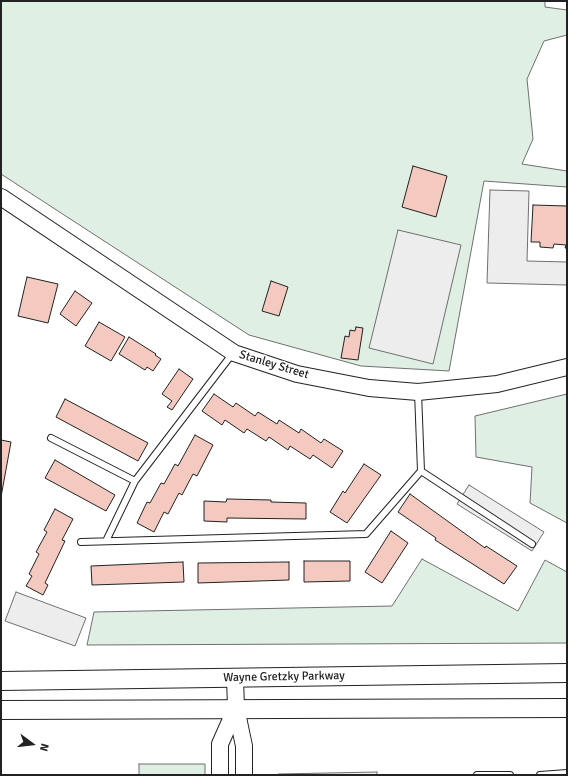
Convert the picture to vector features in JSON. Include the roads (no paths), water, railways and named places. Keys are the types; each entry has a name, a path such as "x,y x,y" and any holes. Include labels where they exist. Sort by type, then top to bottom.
{"main road":[{"name":"Wayne Gretzky Parkway","path":"1,681 567,674"},
{"path":"1,710 567,708"}],"street":[{"name":"Stanley Street","path":"1,197 234,352 297,374 369,388 418,392 497,384 567,367"},
{"path":"235,678 236,708 244,746 244,775"},
{"path":"220,775 220,744 236,708"}],"lane":[{"path":"106,541 135,481 234,352"},
{"path":"81,542 366,534 421,471 418,392"},
{"path":"51,438 135,481"},
{"path":"421,471 532,544"},
{"path":"540,775 567,773"},
{"path":"477,775 510,775"}]}
